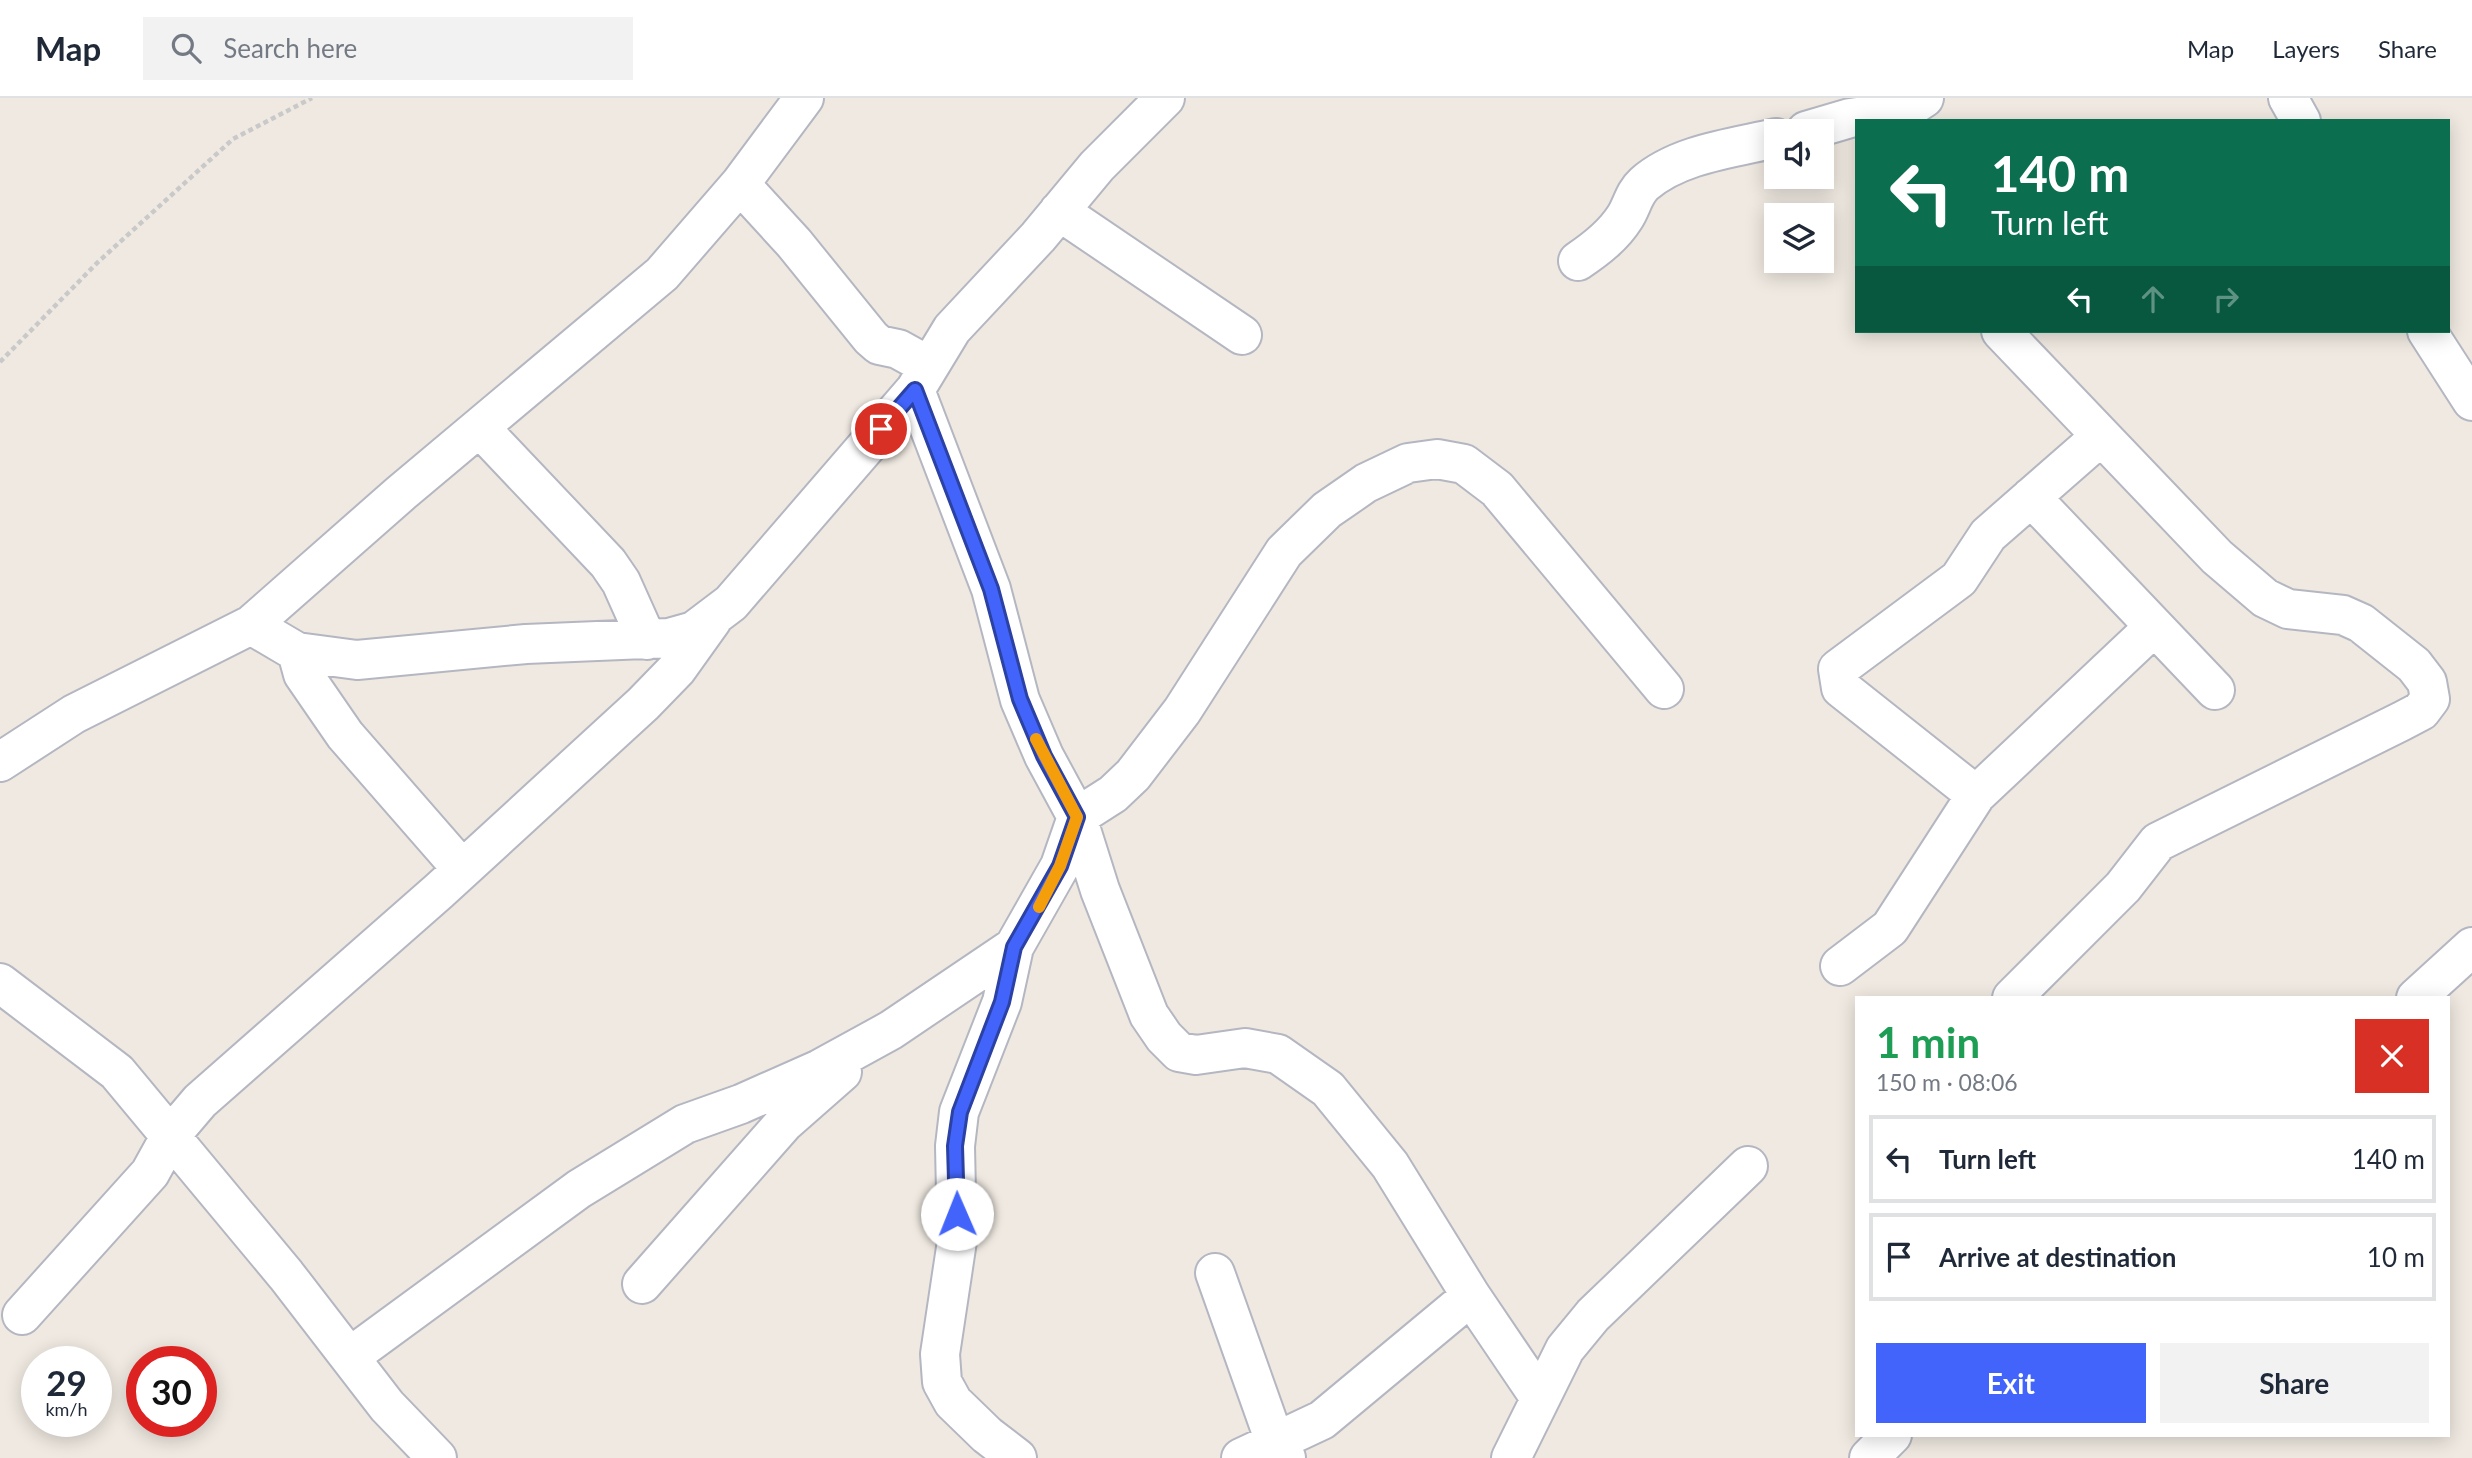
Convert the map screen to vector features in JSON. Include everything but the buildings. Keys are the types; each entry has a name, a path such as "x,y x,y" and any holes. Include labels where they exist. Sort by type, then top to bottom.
{"street":[{"path":"0,762 74,714 251,625 401,493 662,274 740,184 804,98"},
{"path":"251,625 297,652 357,660 526,644 647,640 669,638 694,631 731,603 921,378 965,313 1097,166 1165,98"},
{"path":"1834,123 1877,112 1905,111 1924,98"},
{"path":"2288,98 2300,119"},
{"path":"1578,261 1600,246 1627,215 1643,185 1682,161 1764,141"},
{"path":"740,184 794,243 871,338 879,345 906,352 921,378 991,589 1020,699 1044,756 1077,817 1100,890 1149,1015 1164,1037 1179,1052 1196,1055 1245,1048 1278,1054 1328,1089 1390,1165 1471,1296 1540,1398"},
{"path":"1059,211 1242,335"},
{"path":"2003,333 2100,438 2217,557 2265,598 2288,609 2343,615 2361,624 2414,665 2427,682 2430,699 2421,711 2402,721 2158,842 2123,887 2014,996"},
{"path":"2428,333 2472,401"},
{"path":"480,428 608,563 621,582 647,640"},
{"path":"1976,795 1841,688 1838,669 1959,579 1988,535 2100,438"},
{"path":"1017,1458 987,1435 953,1402 942,1382 940,1354 957,1241 955,1146 960,1112 1002,1002 1014,947 1060,866 1077,817 1113,794 1141,764 1182,711 1284,552 1327,510 1366,483 1408,463 1437,459 1464,464 1497,489 1664,689"},
{"path":"2031,497 2215,690"},
{"path":"22,1315 150,1173 171,1135 200,1101 462,869 669,678 712,620"},
{"path":"1840,967 1890,928 1976,795 2154,627"},
{"path":"297,652 303,674 345,735 462,869"},
{"path":"351,1356 579,1189 685,1124 741,1104 820,1069 891,1030 1014,947"},
{"path":"2418,996 2472,947"},
{"path":"0,983 117,1072 351,1356 387,1406 437,1458"},
{"path":"642,1284 784,1123 891,1030"},
{"path":"1511,1458 1565,1349 1593,1315 1748,1166"},
{"path":"1216,1273 1281,1450"},
{"path":"1241,1458 1281,1450 1322,1420 1471,1296"},
{"path":"1869,1458 1890,1437"}],"path":[{"path":"0,362 98,262 233,139 312,98"}],"slow traffic":[{"path":"1036,739 1077,817 1060,866 1039,907"}],"route":[{"path":"881,429 915,390 938,457 1001,618 1020,699 1044,756 1077,817 1060,866 1037,911 1014,947 1002,1002 976,1064 960,1112 955,1146 957,1214"}]}
